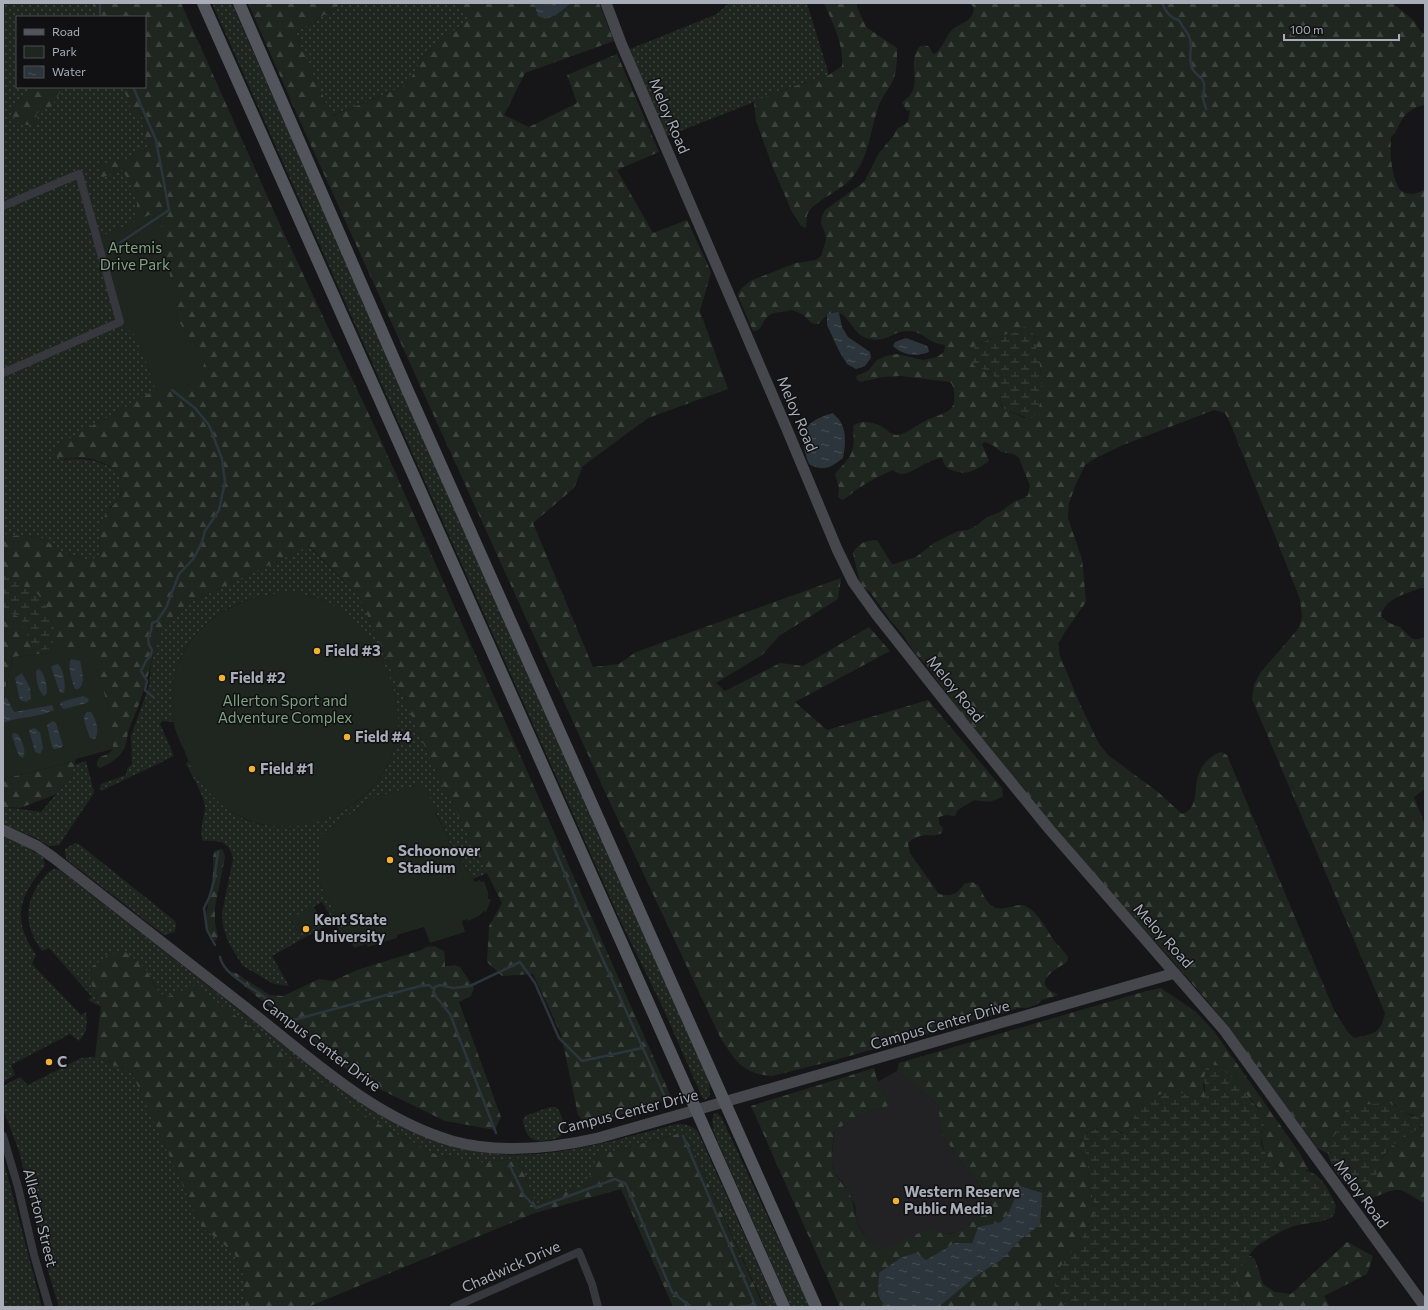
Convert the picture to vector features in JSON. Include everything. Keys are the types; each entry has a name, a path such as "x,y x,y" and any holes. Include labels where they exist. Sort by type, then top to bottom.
{"main road":[{"path":"204,3 784,1307"},
{"path":"239,3 407,389 816,1307"}],"street":[{"name":"Meloy Road","path":"606,3 621,43 837,549 854,582 876,614 1005,776 1098,886 1224,1030 1248,1061 1425,1307"},
{"path":"3,206 79,174 120,322 3,373"},
{"name":"Campus Center Drive","path":"3,830 37,846 54,858 356,1093 394,1116 424,1131 453,1141 492,1148 525,1149 574,1143 598,1138 1175,973"},
{"name":"Allerton Street","path":"3,1136 18,1187 34,1255 50,1307"},
{"name":"Chadwick Drive","path":"454,1307 579,1252 592,1284 598,1307"}],"shaded area":[{"path":"897,1071 938,1105 942,1135 992,1202 974,1222 957,1232 945,1234 937,1233 887,1248 879,1248 866,1237 859,1226 856,1218 855,1205 843,1183 835,1173 832,1163 832,1152 835,1130 871,1110 885,1107 889,1100 877,1082"}],"green space":[{"path":"3,3 122,3 125,16 16,16 16,88 137,88 187,372 63,460 93,460 120,472 122,486 119,499 110,507 99,539 100,554 91,561 60,552 45,539 22,535 11,536 3,534"},
{"path":"92,3 181,3 281,227 379,436 672,1099 587,1125 578,1115 561,1034 533,974 502,976 487,962 489,926 502,903 433,765 360,598 309,546 187,604 176,613 162,632 157,642 148,676 127,735 124,749 115,760 100,768 97,766 97,762 100,757 108,754 113,749 49,653 13,657 3,698 3,534 11,536 22,535 45,539 60,552 91,561 100,554 99,546 103,520 121,494 122,486 120,472 95,460 81,458 66,459 55,456 51,449 187,372 158,211 134,222 137,208 136,197 130,182 122,170 103,177 99,176 99,167 111,160 131,157 136,148 139,146 145,149 148,153 142,114 139,121 133,113 123,88 146,88 146,16 96,16"},
{"path":"212,3 231,3 235,11 709,1081 710,1096 705,1100 702,1097 663,1008 620,920"},
{"path":"248,3 343,3 295,33 332,116 407,85 425,54 471,17 459,3 599,3 614,41 525,73 504,115 529,127 577,103 567,75 617,54 659,152 617,170 653,233 687,220 711,272 700,311 728,389 648,418 583,466 574,488 533,523 593,667 619,664 636,652 841,578 838,599 779,636 762,655 716,683 725,691 780,663 803,666 869,627 890,651 795,702 827,730 928,700 1002,788 1003,796 996,800 989,801 974,800 958,810 955,816 946,815 939,817 939,824 943,828 942,833 913,839 908,843 910,853 939,894 953,894 964,884 972,882 978,885 985,898 991,906 995,908 1007,908 1022,905 1032,910 1068,957 1067,962 1050,974 1045,982 1045,986 1049,990 1058,994 1056,996 1042,1000 1036,1005 1027,1008 1017,1008 1002,1014 772,1076 762,1075 747,1069 731,1054 721,1039 605,792 303,128"},
{"path":"343,3 459,3 471,17 425,54 407,85 331,116 295,33"},
{"path":"729,3 807,3 829,75 782,90 665,137 630,49 717,14"},
{"path":"824,3 857,3 857,7 866,27 897,48 897,63 894,78 879,104 862,162 847,183 811,209 807,214 806,228 801,226 792,212 773,168 756,121 754,102 782,90 829,75 842,66 839,41 834,25"},
{"path":"970,3 1393,3 1414,21 1421,32 1425,34 1425,105 1413,109 1405,116 1391,137 1391,150 1393,170 1399,189 1405,193 1412,194 1419,193 1425,189 1425,588 1409,592 1391,601 1383,610 1381,616 1389,623 1400,627 1413,639 1425,637 1425,789 1414,797 1425,825 1425,1203 1400,1190 1394,1190 1369,1199 1359,1197 1355,1191 1364,1186 1377,1174 1380,1162 1396,1142 1405,1135 1422,1127 1414,1115 1400,1112 1395,1104 1358,1106 1346,1109 1339,1128 1329,1144 1328,1154 1317,1148 1210,1004 1162,949 1099,883 960,712 870,592 861,586 853,553 857,547 863,543 877,540 892,564 894,564 916,557 934,543 958,531 967,530 976,526 987,517 1000,512 1015,501 1028,495 1030,486 1019,458 1014,454 1001,452 994,446 985,442 982,444 989,461 973,471 964,473 949,469 942,458 903,474 893,470 868,482 842,500 838,497 839,488 835,474 852,453 854,442 853,426 864,422 873,423 897,435 945,413 952,407 954,402 954,388 950,382 901,376 883,377 860,382 857,380 856,376 868,371 877,360 886,356 897,354 923,360 937,357 944,352 945,345 933,342 914,331 896,333 879,340 866,338 858,333 845,317 837,312 827,315 818,324 809,321 802,314 795,311 790,310 770,314 758,330 753,331 738,296 738,293 742,288 750,281 796,263 816,260 821,256 826,240 821,223 825,210 864,182 879,153 897,129 908,122 910,110 907,111 902,102 913,90 914,61 920,46 928,46 934,54 940,49 953,29 966,22 971,17 974,8","holes":["1020,329 1032,331 1041,373 1041,389 1025,418 1004,409 1001,406 1000,386 994,375 974,365 973,362 975,353 974,345 1017,332","1214,410 1225,413 1231,425 1300,599 1302,617 1298,629 1260,673 1254,685 1252,699 1385,1013 1381,1025 1371,1034 1354,1038 1347,1031 1334,1010 1227,755 1221,752 1218,753 1208,760 1203,766 1197,779 1194,802 1188,811 1182,814 1158,792 1108,755 1098,742 1060,656 1058,644 1086,602 1082,559 1068,518 1069,503 1085,465 1123,445"]},
{"path":"35,88 62,88 52,106 37,113 36,116 40,121 38,125 24,125 14,118 12,108 18,100"},
{"name":"Artemis Drive Park","path":"159,211 177,317 186,334 195,344 205,361 201,373 182,391 160,392 154,386 147,364 134,334 120,322 97,238"},
{"path":"1024,327 1032,331 1034,336 1040,368 1042,392 1036,413 1030,419 1004,409 1001,403 1000,389 997,380 990,373 974,366 973,362 975,353 974,345 1017,332"},
{"path":"308,546 360,598 433,765 487,873 473,879 448,840 450,839 435,812 319,882 351,942 349,943 341,933 322,902 290,920 299,933 322,920 325,926 272,956 289,986 274,984 243,966 227,939 223,926 222,913 233,859 232,853 223,843 203,841 202,828 205,807 200,792 186,764 188,761 204,786 223,806 247,820 261,824 281,826 323,819 351,806 368,792 384,771 391,758 398,730 396,701 392,687 380,655 369,639 332,605 310,596 280,594 254,598 228,609 212,619 198,632 186,647 178,664 173,682 172,701 174,722 162,721 160,724 174,756 103,790 99,789 101,784 126,775 127,769 132,764 131,736 149,686 151,665 158,637 167,622 187,604"},
{"path":"3,575 38,594 54,619 53,649 35,650 21,618 3,610"},
{"name":"Allerton Sport and Adventure Complex","path":"290,592 304,594 329,603 351,617 369,637 382,658 390,678 396,698 398,729 393,754 381,776 365,795 344,810 321,821 296,826 271,826 246,819 232,812 213,797 203,785 190,765 179,740 171,709 171,691 175,673 182,656 191,641 203,627 218,615 248,600 271,594"},
{"path":"90,645 111,716 113,749 76,759 75,761 3,779 3,698 13,657 49,653"},
{"path":"75,761 72,776 57,794 20,808 3,807 3,779"},
{"path":"86,761 94,793 59,845 49,846 38,839 3,824 3,807 41,812 72,776 74,765"},
{"name":"Schoonover Stadium","path":"422,784 438,811 435,813 450,839 448,841 475,882 480,880 481,882 484,881 488,892 488,899 491,899 486,912 484,911 479,916 468,921 468,919 462,921 465,932 430,943 424,927 397,935 397,938 368,947 366,944 354,948 319,882 320,835 375,797"},
{"path":"3,837 25,846 43,857 45,866 29,888 21,909 23,931 36,955 32,964 81,1015 86,1012 87,1025 84,1034 79,1041 70,1034 11,1065 15,1075 3,1082"},
{"path":"75,843 79,844 175,921 175,932 164,935 66,859 65,849"},
{"path":"220,849 223,850 225,857 215,907 215,923 218,937 215,941 208,931 206,916 213,874 213,856 215,851"},
{"path":"55,869 60,870 307,1063 459,1147 486,1153 514,1155 541,1154 596,1145 677,1124 683,1124 694,1128 697,1130 777,1307 765,1307 685,1132 606,1153 598,1153 589,1182 536,1204 518,1158 483,1163 435,1154 371,1120 163,996 158,991 147,971 130,956 90,981 101,1007 88,1000 92,997 49,948 42,951 36,943 29,925 29,907 35,890 47,874"},
{"path":"313,906 322,920 299,933 290,919"},
{"path":"434,946 444,951 445,967 454,965 460,967 474,988 471,996 459,1002 501,1117 495,1130 445,1121 355,1077 289,1019 261,1000 225,970 236,973 270,995 283,996 319,979 333,981 357,970 421,950 426,947"},
{"path":"124,951 145,970 150,976 157,990 163,995 167,997 195,985 371,1120 435,1154 483,1163 518,1158 536,1204 589,1182 597,1153 606,1153 685,1132 764,1307 673,1307 621,1189 535,1213 308,1307 244,1307 243,1274 234,1253 201,1226 132,1073 95,1057 101,1007 90,981 90,968 108,955"},
{"path":"1161,988 1195,1011 1214,1031 1299,1152 1309,1170 1287,1170 1274,1164 1265,1154 1261,1136 1264,1124 1258,1107 1246,1094 1239,1081 1216,1065 1203,1084 1205,1097 1196,1099 1175,1091 1140,1107 1125,1133 1115,1129 1102,1128 1091,1130 1085,1134 1085,1150 1095,1212 1055,1286 1060,1298 1067,1307 939,1307 976,1276 1001,1260 1021,1239 1040,1225 1021,1186 1009,1212 1001,1222 978,1227 972,1243 955,1243 926,1260 878,1295 885,1307 840,1307 751,1106 874,1068 881,1089 889,1100 889,1105 871,1110 835,1130 832,1151 833,1168 850,1195 860,1228 872,1242 887,1248 930,1228 939,1233 948,1234 956,1232 972,1222 992,1202 942,1135 938,1105 897,1071 899,1063 1146,991"},
{"path":"95,1057 132,1073 201,1226 234,1253 243,1274 244,1307 59,1307 46,1265 19,1151 3,1109 3,1086 20,1077 28,1085 81,1058"},
{"path":"1212,1064 1240,1082 1248,1097 1261,1113 1264,1123 1261,1134 1261,1144 1268,1158 1283,1168 1289,1170 1306,1171 1313,1173 1318,1177 1327,1187 1336,1206 1334,1215 1324,1221 1287,1229 1255,1248 1233,1277 1246,1307 1067,1307 1060,1298 1055,1286 1056,1277 1063,1260 1077,1247 1095,1212 1085,1150 1085,1134 1089,1131 1103,1127 1112,1128 1121,1133 1125,1133 1140,1107 1156,1096 1166,1092 1175,1091 1196,1099 1205,1097 1204,1078 1207,1065"},
{"path":"1381,1103 1393,1104 1400,1112 1418,1117 1424,1123 1418,1129 1406,1135 1397,1142 1383,1156 1378,1173 1364,1186 1355,1191 1345,1183 1336,1171 1329,1158 1328,1145 1336,1134 1346,1109 1359,1105"},
{"path":"550,1107 556,1107 560,1113 564,1126 562,1134 559,1137 548,1141 538,1141 532,1139 526,1132 523,1119 525,1116"},
{"path":"717,1113 721,1117 726,1127 810,1307 791,1307 714,1133 712,1124 714,1114"},
{"path":"3,1158 42,1307 3,1307"},
{"path":"1347,1242 1373,1256 1367,1274 1324,1296 1330,1307 1246,1306 1233,1277 1247,1257 1251,1256 1255,1259 1263,1284 1275,1292 1291,1294"}],"water":[{"path":"534,3 571,3 556,15 545,19 538,16"},
{"path":"837,312 839,313 842,327 848,337 870,352 871,358 865,366 856,369 847,364 839,351 827,325 827,315"},
{"path":"906,338 925,345 928,347 929,352 914,355 905,353 893,346 895,342"},
{"path":"833,413 840,420 844,431 845,445 843,458 827,468 819,468 809,464 803,438 808,426 814,421"},
{"path":"71,659 80,661 81,664 83,680 78,689 75,689 70,674"},
{"path":"58,664 62,670 64,678 64,693 61,693 59,690 51,667"},
{"path":"39,669 43,673 46,683 47,693 44,696 40,691 37,681 36,671"},
{"path":"22,673 30,688 31,699 26,702 20,700 15,678"},
{"path":"83,696 89,699 87,703 64,709 60,704 61,702"},
{"path":"6,697 14,712 52,705 54,710 48,713 3,723 3,702"},
{"path":"87,712 91,712 96,722 97,733 95,739 90,738 85,724 84,717"},
{"path":"53,721 56,723 63,746 54,749 52,747 47,725"},
{"path":"34,728 40,732 43,748 40,754 35,752 29,730"},
{"path":"13,733 18,734 22,743 24,749 23,758 19,756 12,736"},
{"path":"1020,1186 1042,1193 1040,1225 1021,1239 1001,1260 976,1276 939,1307 885,1307 878,1295 879,1273 902,1257 916,1253 926,1260 955,1243 972,1243 978,1227 1001,1222 1009,1212"}],"waterway":[{"path":"100,3 100,16"},
{"path":"1162,3 1171,16 1179,20 1189,36 1191,43 1190,62 1194,72 1204,82 1203,98 1206,109"},
{"path":"117,249 116,247 121,242 169,210 156,140 133,88"},
{"path":"153,697 145,690 147,681 141,671 151,655 152,650 149,645 148,638 152,623 157,621 166,608 179,574 194,558 202,542 205,531 219,510 225,482 222,459 209,425 195,408 172,390"},
{"path":"554,848 665,1097"},
{"path":"215,945 207,930 204,908 209,898 214,881 218,852"},
{"path":"220,957 222,963 231,974 263,996 286,1022 420,986 429,985 434,989"},
{"path":"496,1133 450,1014 433,993 435,987 440,985 453,988 470,986 520,962 535,983 559,1038 582,1061 642,1048"},
{"path":"683,1136 756,1307"},
{"path":"510,1166 524,1195 536,1208 615,1179 626,1184 672,1292 691,1307"},
{"path":"737,1307 755,1305"}],"place":[{"name":"Field #3","path":"317,651"},
{"name":"Field #2","path":"222,678"},
{"name":"Field #4","path":"347,737"},
{"name":"Field #1","path":"252,769"},
{"name":"Schoonover Stadium","path":"390,860"},
{"name":"Kent State University","path":"306,929"},
{"name":"C","path":"49,1062"},
{"name":"Western Reserve Public Media","path":"896,1201"}]}
